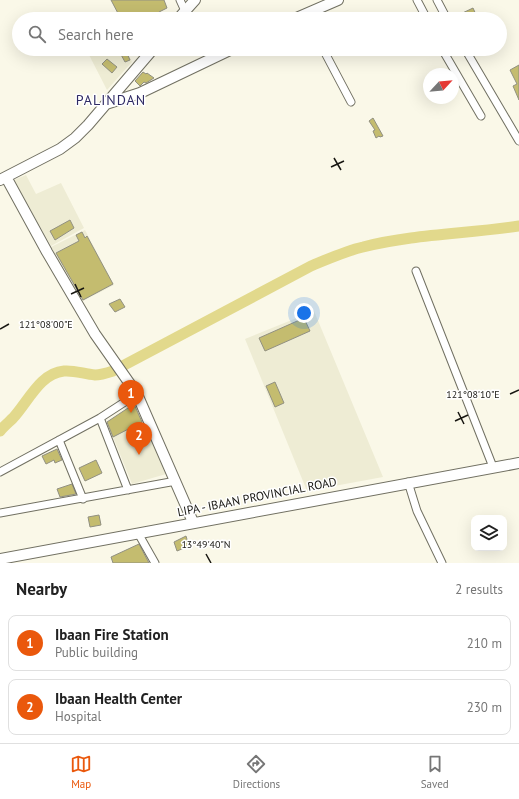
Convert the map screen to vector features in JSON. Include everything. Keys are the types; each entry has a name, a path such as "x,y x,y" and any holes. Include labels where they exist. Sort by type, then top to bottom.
{"main road":[{"path":"185,11 195,0"},
{"path":"315,12 338,0"},
{"path":"147,56 88,125 60,149 3,178 91,327 137,394 193,522"},
{"path":"106,104 140,93 217,56"},
{"name":"LIPA - IBAAN PROVINCIAL ROAD","path":"0,559 519,462"}],"street":[{"path":"180,0 185,11"},
{"path":"417,0 423,12"},
{"path":"437,0 443,12"},
{"path":"327,56 351,102"},
{"path":"446,56 481,116"},
{"path":"469,56 519,141"},
{"path":"416,271 494,467"},
{"path":"0,472 100,418 137,394"},
{"path":"100,418 128,490"},
{"path":"59,440 83,499"},
{"path":"0,513 176,481"},
{"path":"408,482 417,511 442,563"},
{"path":"138,533 155,563"}],"shaded area":[{"path":"90,56 129,56 132,62 107,90"},
{"path":"26,175 36,194 61,183 84,228 51,246 14,180"},
{"path":"85,230 114,285 81,302 51,247"},
{"path":"314,311 383,477 307,491 245,339"},
{"path":"144,421 166,474 132,484 113,437"}],"building":[{"path":"111,0 164,0 167,8 159,12 117,12"},
{"path":"473,8 475,12 465,12"},
{"path":"122,56 128,56 130,60 125,62"},
{"path":"107,59 117,67 112,73 102,64"},
{"path":"519,65 519,100 513,86 517,84 510,70"},
{"path":"143,72 154,78 146,83 144,82 140,86 135,81"},
{"path":"373,118 383,136 376,138 373,131 375,130 369,121"},
{"path":"70,220 74,228 55,240 50,231"},
{"path":"82,232 85,238 87,236 113,284 83,300 56,253 79,241 76,235"},
{"path":"120,299 125,307 115,312 109,304"},
{"path":"304,318 310,331 265,351 259,338"},
{"path":"275,382 284,403 275,407 266,386"},
{"path":"134,404 142,422 113,437 107,422"},
{"path":"57,449 62,460 55,463 54,460 46,464 42,456"},
{"path":"96,460 102,473 85,481 79,468"},
{"path":"72,484 76,494 60,497 57,489"},
{"path":"99,515 101,525 90,527 88,517"},
{"path":"186,536 189,546 177,551 174,542"},
{"path":"139,544 149,563 113,563 111,557"}],"waterway":[{"path":"0,431 19,411 35,389 48,377 64,371 95,375 113,371 311,266 337,255 363,247 402,239 519,226"}],"place":[{"name":"Ibaan Fire Station","path":"131,413"},
{"name":"Ibaan Health Center","path":"139,455"}],"district":[{"name":"PALINDAN","path":"111,100"}]}
